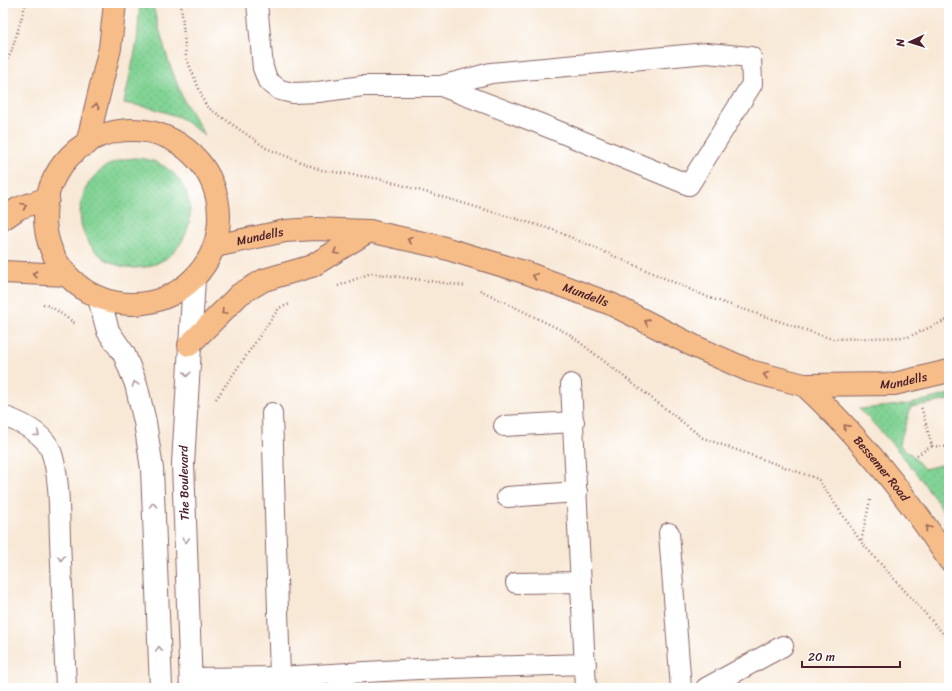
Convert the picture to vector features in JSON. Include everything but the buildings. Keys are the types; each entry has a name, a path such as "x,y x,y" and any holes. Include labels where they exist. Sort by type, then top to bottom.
{"main road":[{"path":"87,144 110,48 115,3"},
{"path":"121,129 146,130 186,147 203,165 214,186 218,220 214,246 205,266 194,279 170,296 148,304 125,306 84,292 67,275 50,246 46,222 48,198 54,175 67,158 87,144 121,129"},
{"path":"3,219 19,208 48,198"},
{"name":"Mundells","path":"214,246 306,229 369,231 441,247 527,273 611,304 696,347 750,371 804,385 894,384 949,371"},
{"path":"189,345 240,294 264,280 312,266 369,231"},
{"path":"3,272 67,275"},
{"name":"Bessemer Road","path":"804,385 829,408 876,460 917,512 949,560"}],"street":[{"name":"The Boulevard","path":"190,683 183,464 194,279"},
{"path":"99,298 108,331 124,354 136,384 145,422 152,469 161,688"}],"lane":[{"path":"257,3 263,68 268,81 280,90 293,93 318,92 363,86 440,86 491,73 707,53 751,57 752,84 689,185 538,122 440,86"},
{"path":"572,384 586,688"},
{"path":"272,413 280,677"},
{"path":"3,416 29,428 44,440 51,450 55,469 59,514 66,688"},
{"path":"504,426 574,422"},
{"path":"507,497 577,492"},
{"path":"669,533 681,688"},
{"path":"516,583 581,582"},
{"path":"706,688 783,646"},
{"path":"190,683 418,669 586,664"}],"path":[{"path":"3,66 11,53 26,3"},
{"path":"181,3 186,57 206,106 266,148 321,170 381,179 554,230 710,298 832,339 908,337 949,319"},
{"path":"336,286 371,273 473,287 568,334 703,438 818,479 861,542 949,640"},
{"path":"214,402 279,308 293,303"},
{"path":"42,304 50,306 81,328"},
{"path":"921,405 932,446"},
{"path":"917,455 932,446 949,447"},
{"path":"861,542 870,497"}],"green space":[{"path":"140,3 152,3 168,60 183,99 205,135 179,117 152,108 124,103 137,42"},
{"path":"135,158 156,162 166,167 174,174 181,182 186,192 190,213 186,234 181,244 174,252 166,259 156,264 135,268 114,264 104,259 96,252 89,244 84,234 80,213 84,192 89,182 96,174 104,167 114,162"},
{"path":"949,394 949,400 911,407 899,445 912,455 924,469 949,463 949,520 929,490 907,462 859,409 911,404"}]}
